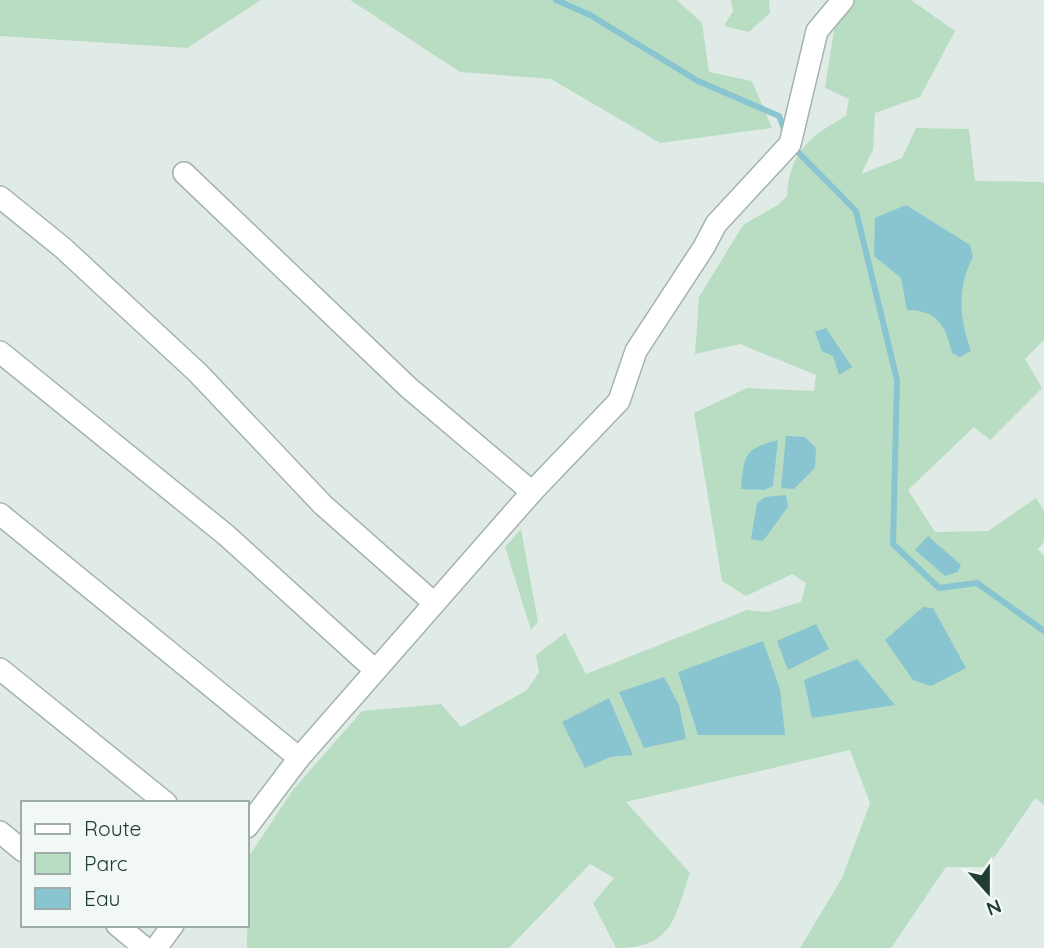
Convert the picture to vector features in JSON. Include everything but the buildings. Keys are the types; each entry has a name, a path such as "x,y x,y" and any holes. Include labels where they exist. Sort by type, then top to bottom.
{"street":[{"path":"248,826 299,758 375,670 532,492 619,401 636,351 704,247 716,224 790,144 817,31 843,0"},
{"path":"184,173 409,388 532,492"},
{"path":"0,197 63,248 198,373 323,505 434,603"},
{"path":"0,352 226,534 375,670"},
{"path":"0,514 299,758"},
{"path":"0,669 164,801"},
{"path":"0,832 21,848"},
{"path":"119,927 145,948"},
{"path":"156,948 172,927"}],"green space":[{"path":"0,0 261,0 187,48 0,36"},
{"path":"350,0 677,0 702,23 709,72 752,81 772,128 660,143 551,79 460,72"},
{"path":"731,0 769,0 770,13 749,32 724,26 733,11"},
{"path":"850,0 911,0 955,31 920,97 875,113 873,150 861,174 902,158 916,128 969,129 975,181 1044,182 1044,340 1025,359 1042,388 990,440 974,427 908,490 935,532 988,531 1036,498 1044,511 1044,542 1038,549 1044,556 1044,805 1035,798 988,867 946,867 891,948 800,948 842,878 870,803 850,750 626,802 690,873 675,917 660,936 649,943 616,948 593,903 614,878 590,864 509,948 247,948 248,858 292,791 362,711 441,704 461,727 527,690 539,672 536,655 565,633 586,674 747,610 767,612 801,602 806,583 792,574 746,596 722,581 694,413 747,388 814,391 816,375 740,344 695,354 699,297 743,225 778,205 787,196 792,167 797,156 812,139 846,116 849,99 825,88 837,11"},
{"path":"521,529 538,622 531,630 505,547"}],"water":[{"path":"906,205 970,245 973,257 964,280 962,314 971,351 960,357 952,353 947,335 939,321 926,313 907,310 901,278 874,256 875,218"},
{"path":"826,328 852,367 839,375 833,356 822,351 815,332"},
{"path":"786,436 805,437 816,448 815,468 794,489 781,488"},
{"path":"778,440 773,486 764,490 741,489 743,469 748,456 758,447"},
{"path":"786,495 788,507 763,541 751,539 757,503 765,497"},
{"path":"928,536 961,565 957,572 945,576 915,550"},
{"path":"923,607 933,608 966,668 931,686 913,680 885,640"},
{"path":"816,624 829,649 788,670 777,641"},
{"path":"763,641 780,689 785,735 698,735 678,672"},
{"path":"857,659 895,705 812,718 804,680"},
{"path":"664,677 679,705 686,739 644,748 619,692"},
{"path":"609,698 633,755 610,757 585,768 562,722"}],"waterway":[{"path":"556,0 590,15 698,81 779,116 786,134"},
{"path":"793,147 856,211 897,380 893,544 939,588 977,583 1044,631"}]}
